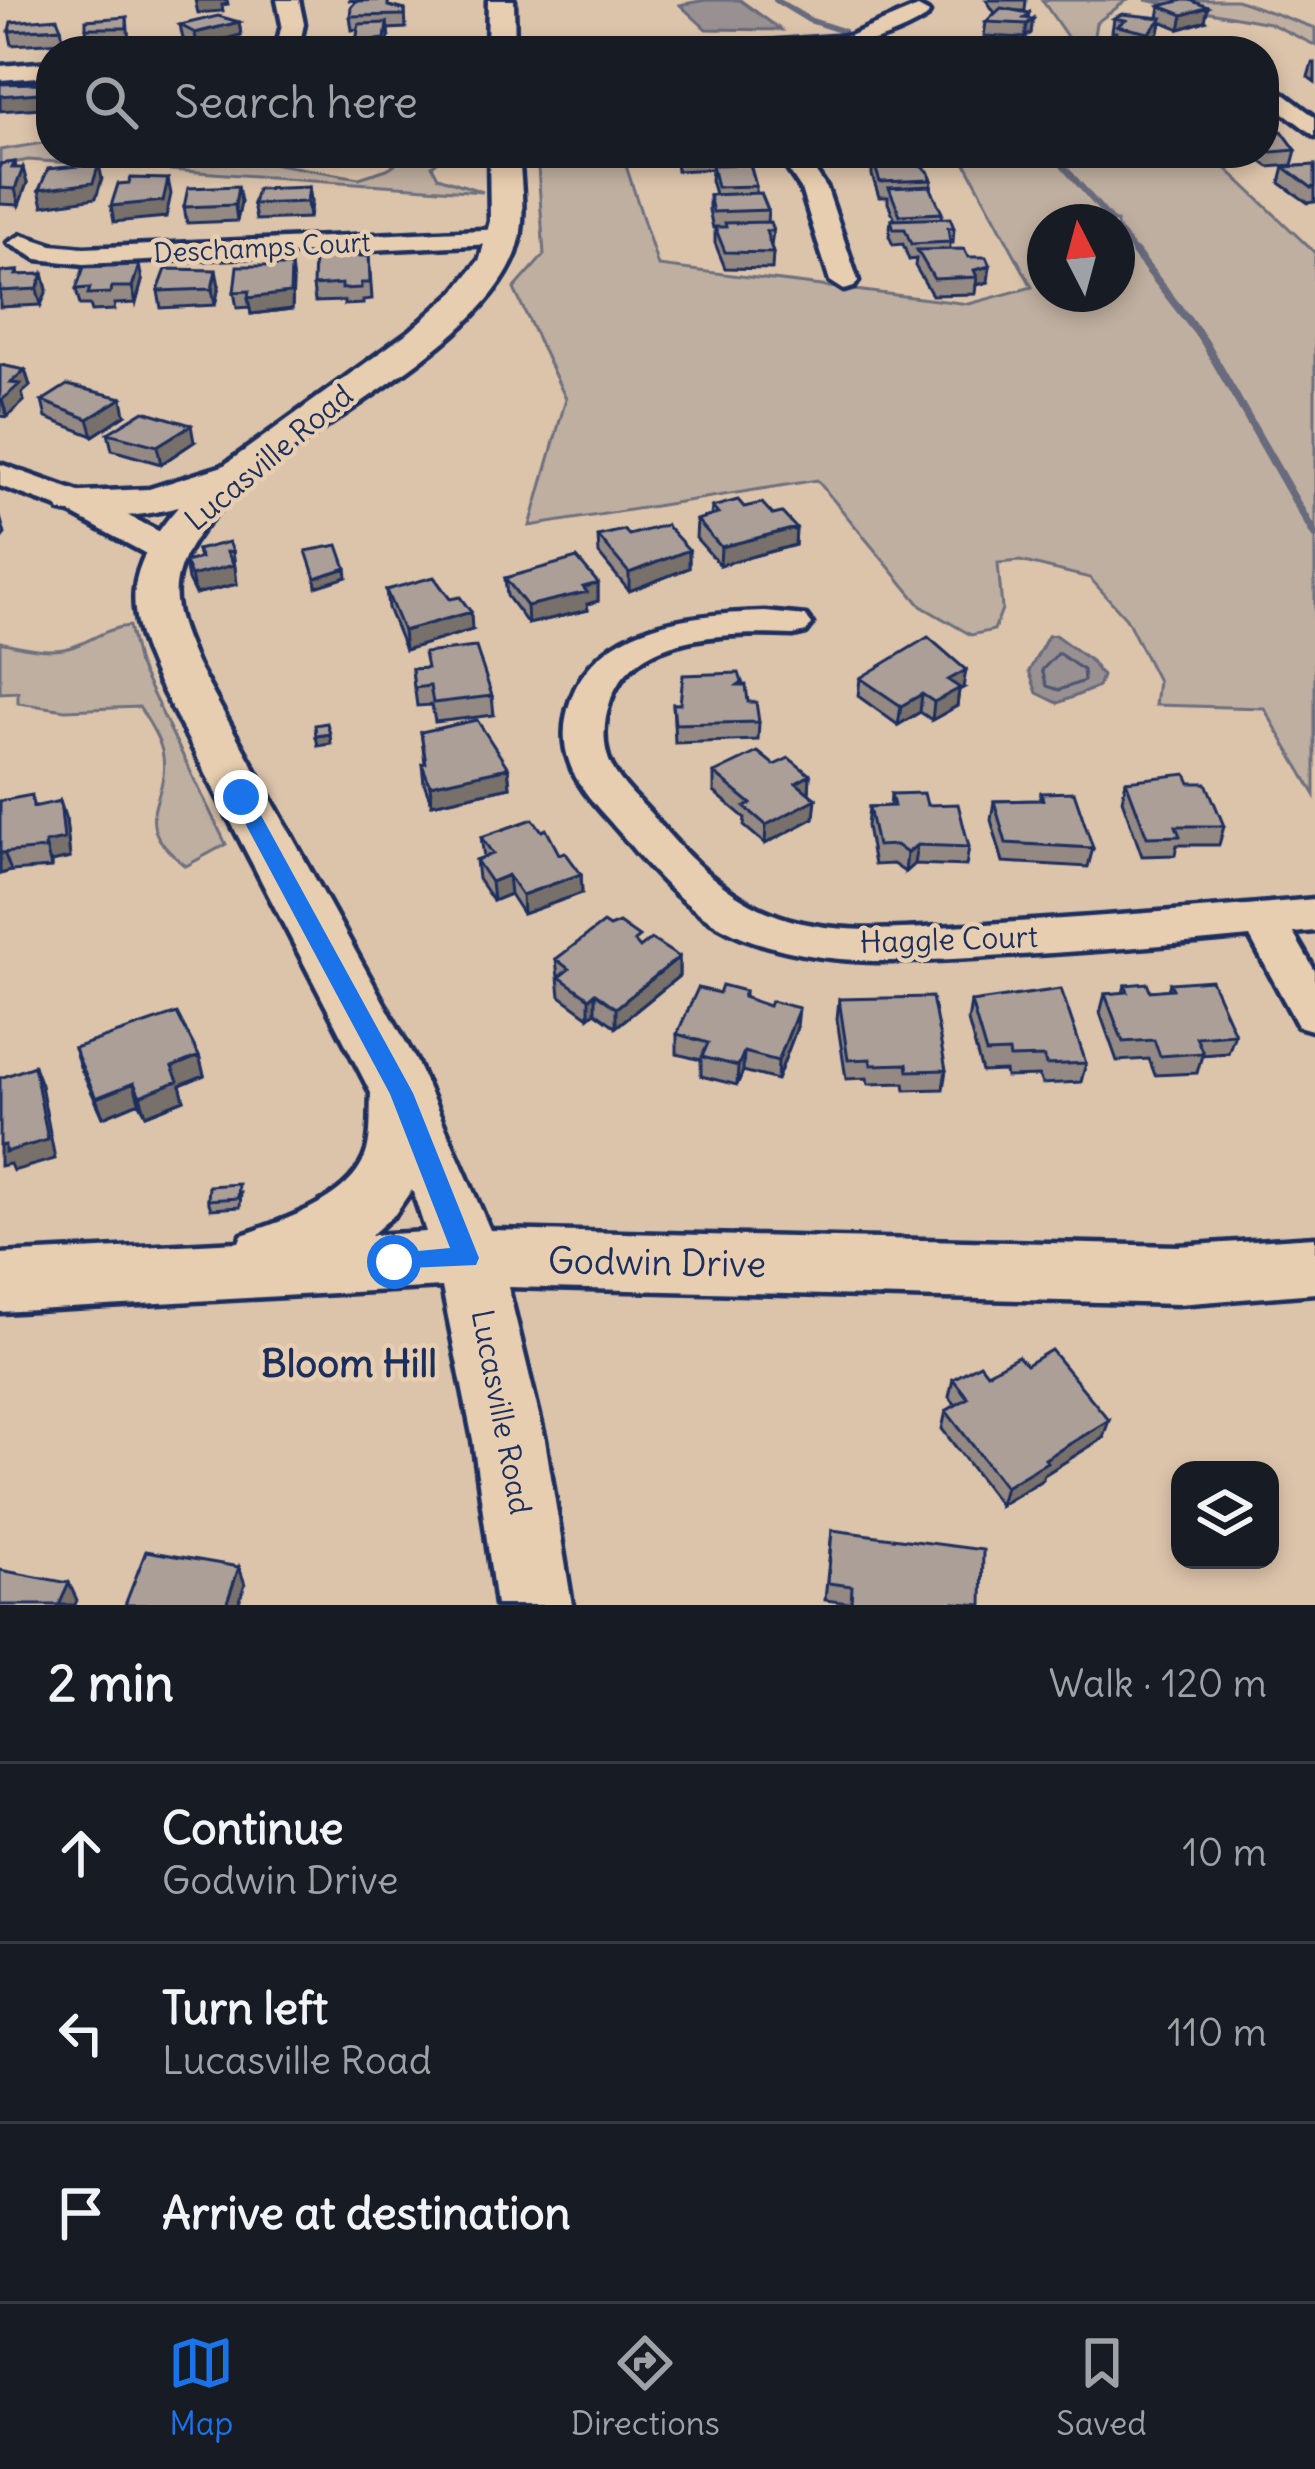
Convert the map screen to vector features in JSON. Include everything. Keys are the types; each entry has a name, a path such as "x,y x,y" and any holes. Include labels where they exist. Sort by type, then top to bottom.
{"street":[{"path":"288,0 293,24 290,36"},
{"path":"501,0 501,36"},
{"path":"880,36 918,14"},
{"path":"0,73 36,70"},
{"path":"1279,99 1315,129"},
{"path":"504,168 505,237"},
{"path":"800,168 814,189 844,281"},
{"name":"Deschamps Court","path":"22,243 47,253 84,256 505,237"},
{"name":"Lucasville Road","path":"505,237 496,261 461,306 214,496 165,549 154,583 164,642 241,797 401,1093 467,1258 513,1449 534,1605"},
{"path":"75,502 130,508 152,504 263,456"},
{"path":"0,474 75,502 165,549"},
{"name":"Haggle Court","path":"793,624 710,624 655,640 613,668 589,698 584,732 591,767 673,870 711,901 763,928 822,941 879,945 1140,932 1315,915"},
{"path":"1264,920 1315,1013"},
{"path":"178,1273 290,1247 350,1214 395,1160 401,1093"},
{"name":"Godwin Drive","path":"0,1282 467,1258 1178,1275 1315,1265"}],"shaded area":[{"path":"1042,0 1127,0 1096,23 1094,36 1067,36"},
{"path":"1145,0 1237,0 1315,28 1315,45 1269,23"},
{"path":"36,144 36,161 0,166 0,150"},
{"path":"142,168 300,168 359,178 389,168 433,168 438,177 483,192"},
{"path":"538,168 627,168 658,266 969,304 1027,288 1027,312 1135,312 1135,204 1027,204 1027,278 968,168 1226,168 1315,253 1315,795 1264,708 1155,705 1158,681 1126,618 1090,578 1020,561 998,563 1002,609 994,630 971,635 921,606 817,480 530,526 566,399 514,289 544,255"},
{"path":"129,626 138,664 226,844 186,866 157,835 154,810 162,784 162,751 139,707 65,710 18,703 18,692 0,693 0,642 63,649"}],"water":[{"path":"740,0 781,30 706,29 680,5"},
{"path":"1055,635 1091,661 1102,676 1098,687 1058,703 1037,693 1029,671 1048,636"}],"building":[{"path":"388,0 388,6 405,10 405,15 350,16 356,1"},
{"path":"1183,0 1208,7 1183,15 1160,6"},
{"path":"1001,8 1029,13 1024,18 1033,19 1027,24 986,22"},
{"path":"1122,14 1162,18 1149,33 1117,26 1125,20 1114,18"},
{"path":"218,16 239,22 195,33 180,25"},
{"path":"127,17 127,28 86,28 86,20"},
{"path":"57,18 61,28 9,31 11,22"},
{"path":"387,23 385,36 357,36 359,24"},
{"path":"36,83 36,93 0,96 0,84"},
{"path":"1282,131 1296,150 1279,151"},
{"path":"15,162 12,168 23,168 15,189 0,188 0,164"},
{"path":"1315,165 1312,188 1284,167"},
{"path":"98,168 93,183 39,190 48,169"},
{"path":"713,168 751,168 756,186 717,187"},
{"path":"876,168 923,168 932,180 880,182"},
{"path":"131,178 168,179 163,201 111,206 118,184 129,183"},
{"path":"238,186 235,205 184,207 188,188"},
{"path":"930,186 942,213 900,215 889,188"},
{"path":"309,187 307,202 253,204 257,189"},
{"path":"761,193 768,210 713,212 709,195"},
{"path":"950,218 954,228 948,228 950,242 911,244 905,229 894,229 891,220"},
{"path":"770,222 773,231 766,231 773,253 725,252 715,227 726,227 725,223"},
{"path":"964,249 968,257 986,257 990,266 974,270 977,277 934,279 917,250"},
{"path":"314,256 369,256 370,283 342,289 342,284 313,286"},
{"path":"139,265 132,287 88,294 90,288 76,289 84,267"},
{"path":"237,266 291,266 290,293 248,298 249,291 234,292"},
{"path":"166,269 216,270 212,289 158,291"},
{"path":"18,271 16,275 43,274 37,289 0,291 0,272"},
{"path":"0,365 25,370 10,383 20,384 2,400 0,399"},
{"path":"67,385 122,398 88,419 42,401"},
{"path":"144,411 191,425 157,446 108,433"},
{"path":"738,500 744,507 762,503 773,515 782,513 796,528 721,547 697,520 718,514 712,507"},
{"path":"666,525 689,550 629,573 598,536 624,530 629,535"},
{"path":"229,542 233,551 227,552 234,565 191,576 185,562 201,558 197,550"},
{"path":"338,545 346,568 315,578 306,551"},
{"path":"577,558 598,583 583,587 587,592 527,606 505,578"},
{"path":"434,577 450,599 460,597 471,612 403,631 386,590"},
{"path":"928,637 966,670 948,680 960,688 934,702 922,694 901,706 860,678"},
{"path":"476,647 492,696 433,703 430,686 414,688 412,669 427,668 424,653"},
{"path":"739,673 742,682 738,685 746,685 748,702 756,702 759,722 675,724 673,704 680,704 683,675"},
{"path":"477,720 508,768 430,785 422,764 426,763 421,732"},
{"path":"327,723 330,734 316,736 315,725"},
{"path":"758,752 774,765 789,758 810,775 796,783 816,799 766,825 745,807 751,804 714,773"},
{"path":"1186,774 1190,783 1206,783 1224,826 1176,826 1180,836 1147,837 1126,781"},
{"path":"1074,792 1093,848 1006,843 994,801 1043,800 1041,793"},
{"path":"924,793 927,805 958,804 969,847 917,845 907,853 896,845 877,846 869,807 894,806 891,794"},
{"path":"32,795 33,807 60,801 64,839 45,843 45,849 0,853 0,801"},
{"path":"533,819 581,874 522,895 508,875 491,882 476,860 493,854 481,837"},
{"path":"603,923 609,927 619,923 639,937 634,941 640,948 651,939 679,957 616,1008 595,993 589,998 559,977 569,969 556,959"},
{"path":"1211,980 1235,1034 1196,1037 1203,1053 1160,1056 1154,1040 1123,1042 1105,994 1128,992 1125,985 1147,983 1150,991 1173,989 1170,983"},
{"path":"722,985 745,991 743,997 769,1006 771,1001 799,1008 778,1061 744,1052 738,1066 702,1057 708,1043 677,1034 698,988 719,993"},
{"path":"1061,989 1086,1063 1046,1065 1044,1057 986,1053 971,1002"},
{"path":"932,997 946,1070 908,1071 907,1064 848,1060 839,999"},
{"path":"177,1013 199,1056 172,1067 178,1081 140,1096 134,1083 96,1098 74,1048"},
{"path":"34,1066 48,1140 5,1152 5,1145 0,1146 0,1078"},
{"path":"239,1184 238,1198 208,1200 209,1186"},
{"path":"1051,1350 1109,1420 1005,1487 946,1411 968,1398 953,1379 980,1364 987,1373 1018,1356 1026,1365"},
{"path":"832,1530 983,1550 982,1605 851,1605 852,1586 828,1583"},
{"path":"146,1551 239,1567 226,1605 125,1605"},
{"path":"0,1570 69,1583 59,1605 0,1605"}],"waterway":[{"path":"776,0 809,20 843,31"},
{"path":"1065,168 1096,204"},
{"path":"1135,252 1204,341 1315,535"}],"district":[{"name":"Bloom Hill","path":"349,1363"}],"route":[{"path":"241,797 401,1093 437,1173 467,1258 394,1262"}]}
